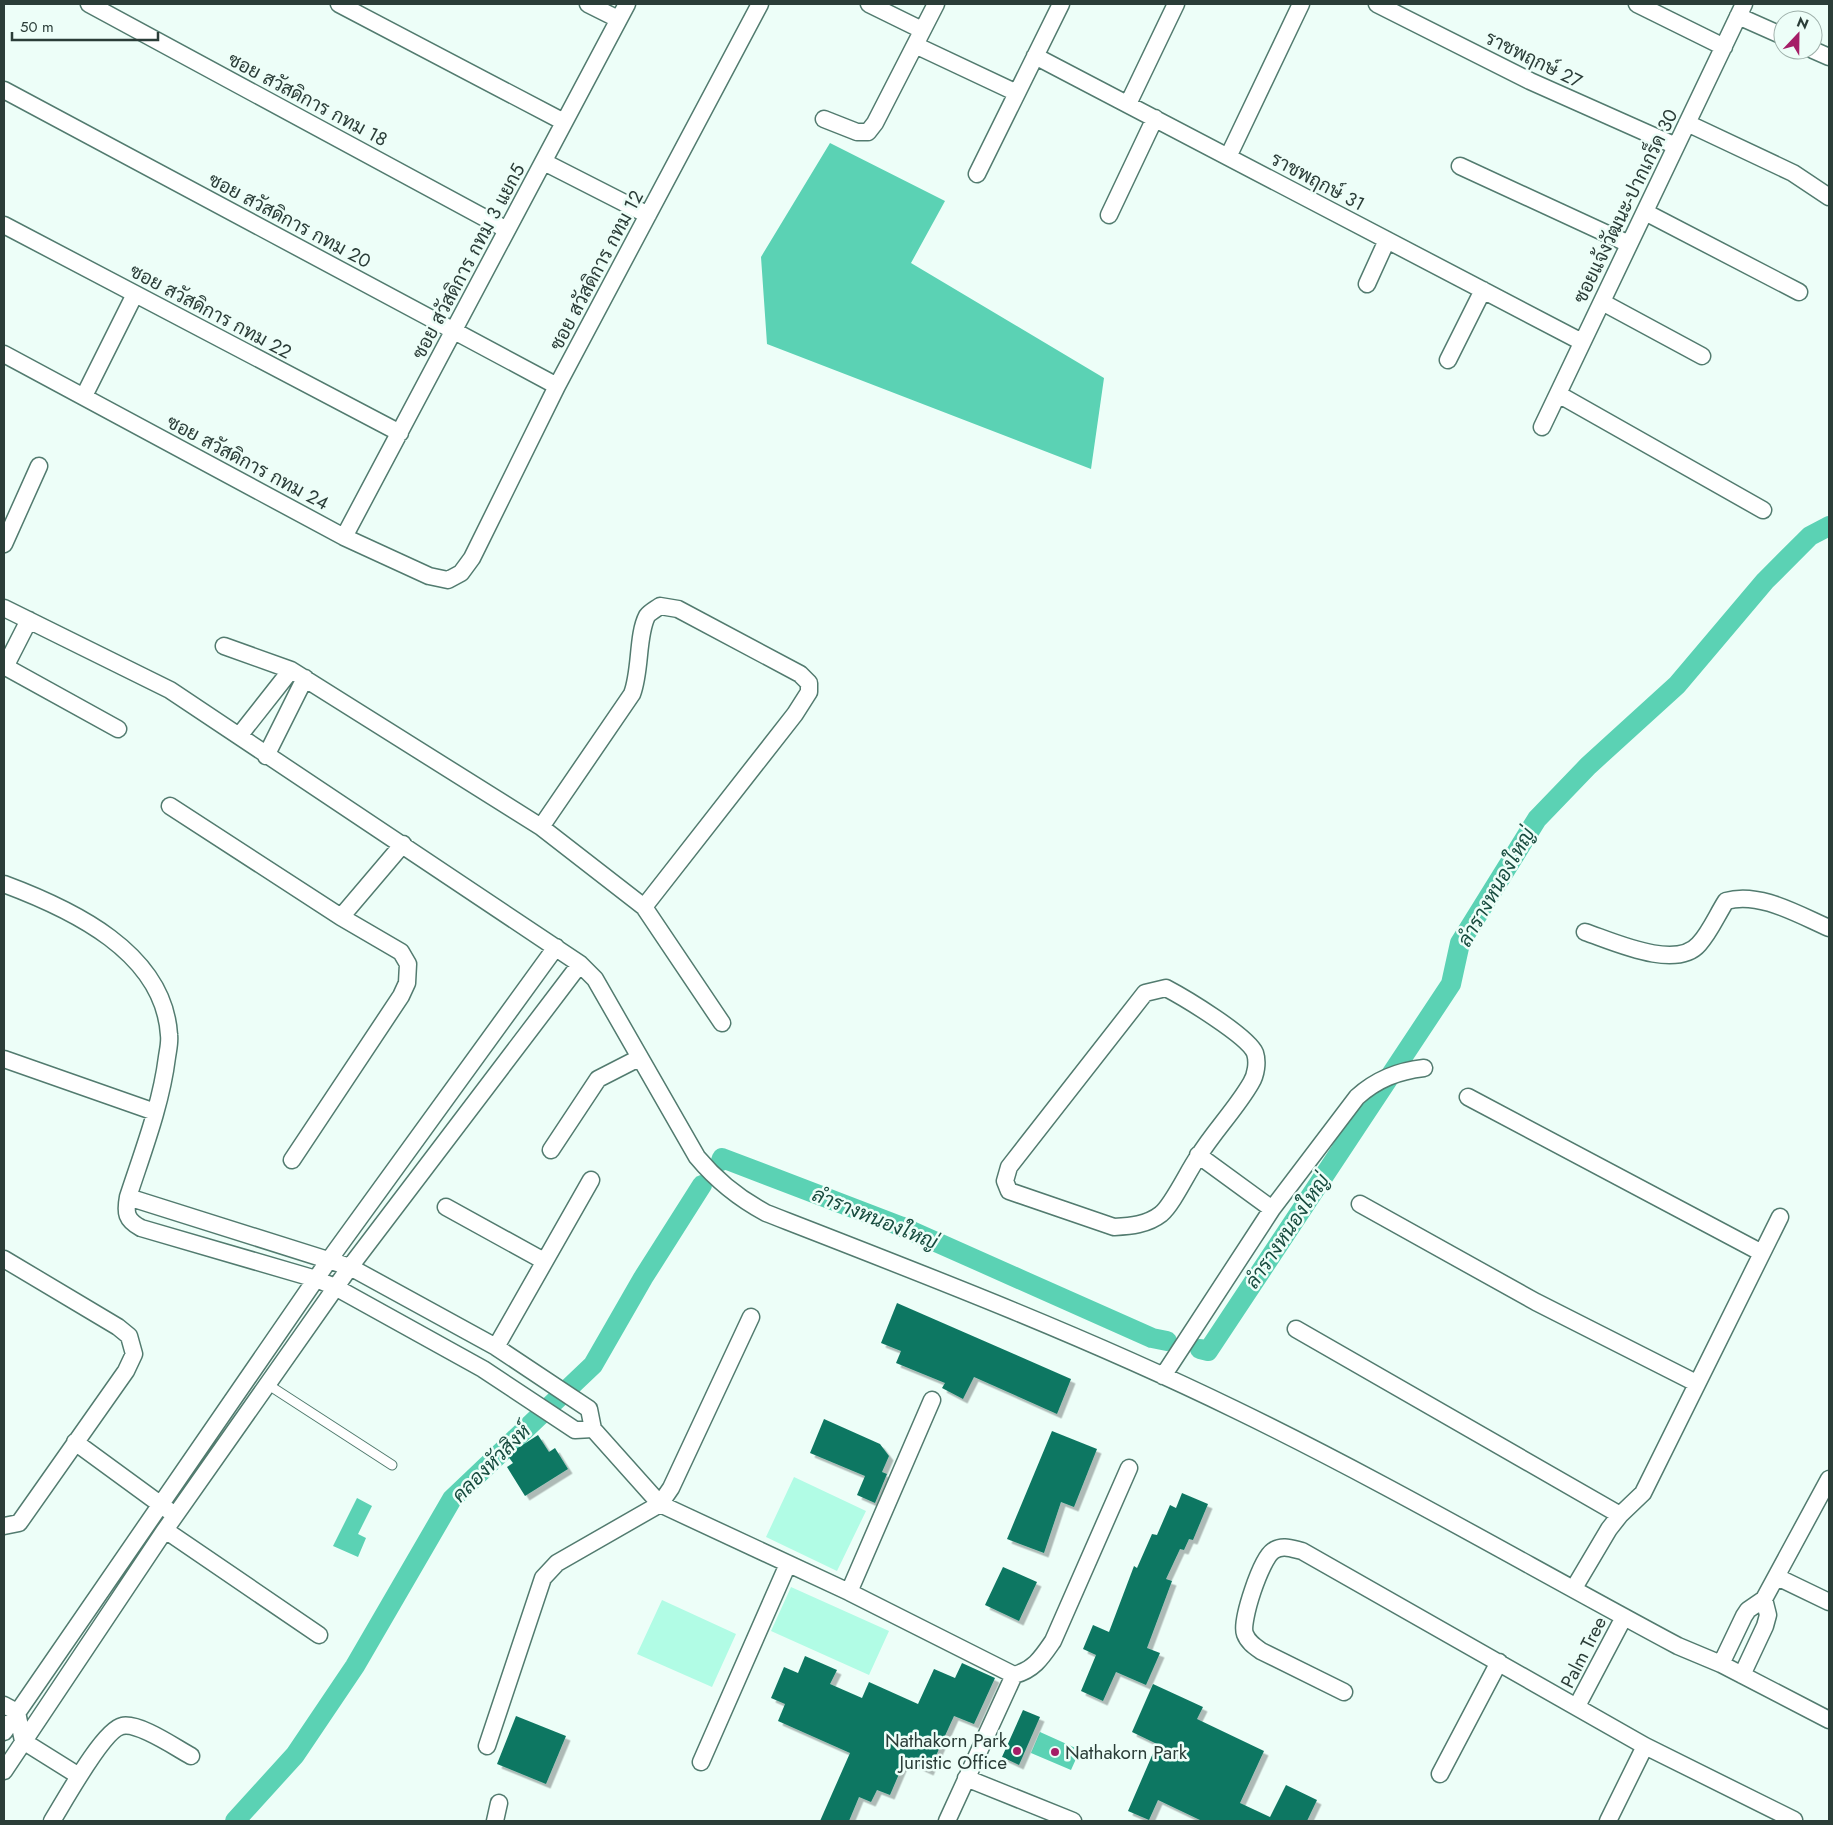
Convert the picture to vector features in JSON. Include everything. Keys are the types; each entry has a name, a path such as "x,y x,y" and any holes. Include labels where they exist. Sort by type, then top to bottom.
{"street":[{"name":"ซอย สวัสดิการ กทม 18","path":"89,4 507,230"},
{"path":"339,4 564,122"},
{"path":"588,4 618,19"},
{"name":"ซอย สวัสดิการ กทม 3 แยก5","path":"344,537 627,4"},
{"name":"ซอย สวัสดิการ กทม 12","path":"472,558 557,386 760,4"},
{"path":"869,4 919,38 1017,93"},
{"path":"824,119 857,132 868,132 875,123 936,4"},
{"path":"977,174 1061,4"},
{"path":"1128,104 1176,4"},
{"path":"1228,157 1301,4"},
{"name":"ราชพฤกษ์ 27","path":"1378,4 1530,81 1676,146"},
{"path":"1637,4 1724,47"},
{"path":"1741,10 1773,30"},
{"name":"ซอยแจ้งวัฒนะ-ปากเกร็ด 30","path":"1542,427 1741,10"},
{"name":"ราชพฤกษ์ 31","path":"1035,56 1582,342"},
{"name":"ซอย สวัสดิการ กทม 20","path":"4,90 557,386"},
{"path":"1110,215 1155,118"},
{"path":"1687,123 1793,174 1829,197"},
{"path":"544,162 648,215"},
{"path":"1460,166 1629,244"},
{"path":"1645,212 1799,292"},
{"name":"ซอย สวัสดิการ กทม 22","path":"4,225 400,432"},
{"path":"1367,284 1387,240"},
{"path":"1448,360 1482,290"},
{"path":"84,396 135,294"},
{"path":"1602,302 1702,356"},
{"name":"ซอย สวัสดิการ กทม 24","path":"4,354 344,537 429,576 448,580 461,573 472,558"},
{"path":"1558,394 1763,510"},
{"path":"4,544 39,466"},
{"path":"541,827 632,694 638,680 643,629 648,615 660,606 678,609 800,674 809,683 809,692 795,714 644,907"},
{"path":"4,608 170,690 266,756 403,844 580,964 595,979 697,1157 713,1177 739,1198 766,1213 943,1282 1163,1376 1234,1409 1348,1467 1678,1646 1720,1664 1829,1720"},
{"path":"29,620 4,666 118,729"},
{"path":"224,646 291,670 306,678 541,827 644,907 722,1023"},
{"path":"239,736 291,670"},
{"path":"266,756 306,678"},
{"path":"170,806 341,917 401,952 408,964 407,984 401,996 292,1160"},
{"path":"341,917 403,844"},
{"path":"4,884 38,897 81,920 121,947 149,977 162,1004 170,1035 164,1085 128,1196 126,1211 131,1223 142,1228 316,1279 336,1287 483,1369 575,1430 593,1429"},
{"path":"1585,932 1650,954 1676,956 1698,946 1726,901 1738,897 1760,900 1828,924"},
{"path":"4,1732 10,1709 161,1504 329,1260 556,947"},
{"path":"4,1771 165,1530 350,1267 580,964"},
{"path":"1166,988 1187,1000 1244,1040 1255,1052 1257,1066 1252,1081 1198,1156 1162,1213 1150,1221 1132,1226 1114,1227 1023,1196 1009,1191 1005,1181 1009,1167 1146,993 1166,988"},
{"path":"551,1150 598,1079 639,1058"},
{"path":"4,1059 155,1112"},
{"path":"1163,1376 1272,1210 1357,1098 1372,1084 1381,1079 1408,1070 1424,1068"},
{"path":"1468,1097 1762,1253"},
{"path":"1198,1156 1272,1210"},
{"path":"496,1347 591,1180"},
{"path":"128,1196 350,1267 496,1347 589,1409 593,1429 660,1504 849,1592 1014,1675 1027,1672 1039,1661 1054,1641 1129,1468"},
{"path":"1360,1204 1536,1302 1696,1383"},
{"path":"446,1207 544,1261"},
{"path":"1574,1588 1609,1529 1620,1515 1643,1493 1780,1217"},
{"path":"4,1258 86,1306 129,1336 134,1354 126,1371 20,1523 4,1526"},
{"path":"488,1746 543,1578 557,1563 660,1504 671,1488 751,1317"},
{"path":"1296,1329 1620,1515"},
{"path":"849,1592 932,1400"},
{"path":"75,1442 176,1515"},
{"path":"1720,1664 1748,1610 1764,1599 1777,1577 1829,1479"},
{"path":"165,1530 319,1635"},
{"path":"1344,1692 1261,1651 1251,1643 1245,1634 1243,1621 1263,1565 1272,1551 1286,1547 1302,1552 1578,1706 1645,1746 1794,1820"},
{"path":"701,1762 788,1564"},
{"path":"1777,1577 1829,1602"},
{"path":"1742,1675 1765,1626 1768,1615 1764,1599"},
{"name":"Palm Tree","path":"1578,1706 1624,1617"},
{"path":"1440,1774 1499,1662"},
{"path":"947,1821 1014,1675"},
{"path":"10,1709 23,1741 79,1776"},
{"path":"52,1821 79,1776 111,1730 122,1726 136,1727 192,1756"},
{"path":"1608,1821 1645,1746"},
{"path":"966,1778 1073,1821"},
{"path":"495,1821 499,1803"}],"lane":[{"path":"267,1384 392,1465"}],"shaded area":[{"path":"830,143 945,201 911,263 1104,378 1091,469 767,344 761,257"},
{"path":"794,1477 866,1511 837,1571 766,1537"},
{"path":"357,1498 372,1506 358,1534 366,1538 358,1557 333,1546"},
{"path":"791,1587 889,1631 869,1675 771,1631"},
{"path":"662,1600 736,1634 712,1687 637,1654"},
{"name":"Nathakorn Park","path":"1040,1732 1080,1750 1071,1770 1031,1753"}],"building":[{"path":"897,1303 1071,1379 1057,1414 974,1377 963,1399 942,1388 945,1383 896,1363 901,1351 881,1343"},
{"path":"824,1419 880,1444 889,1456 882,1472 887,1474 875,1503 857,1495 865,1476 810,1453"},
{"path":"1052,1431 1097,1449 1074,1507 1061,1502 1044,1553 1007,1539"},
{"path":"538,1435 549,1452 555,1448 568,1469 525,1496 507,1467 513,1463 507,1455"},
{"path":"1182,1493 1208,1504 1193,1540 1189,1539 1184,1550 1180,1549 1166,1579 1172,1581 1147,1648 1160,1653 1146,1685 1116,1672 1103,1701 1081,1691 1096,1655 1083,1649 1093,1625 1109,1632 1134,1566 1137,1568 1152,1534 1157,1535 1170,1505 1176,1508"},
{"path":"1003,1567 1037,1582 1019,1621 985,1605"},
{"path":"805,1656 837,1670 830,1684 862,1698 869,1682 918,1704 934,1669 955,1678 962,1663 995,1678 974,1724 954,1716 929,1771 905,1760 890,1795 877,1790 871,1802 859,1797 849,1821 820,1821 850,1753 778,1721 785,1704 771,1698 784,1667 798,1673"},
{"path":"1153,1684 1203,1707 1197,1719 1264,1751 1240,1803 1270,1817 1286,1785 1317,1800 1307,1821 1202,1821 1158,1800 1149,1820 1128,1811 1157,1744 1132,1732"},
{"path":"1023,1710 1040,1717 1019,1765 1002,1757"},
{"path":"516,1716 566,1736 546,1784 497,1764"}],"waterway":[{"name":"ลำรางหนองใหญ่","path":"1200,1349 1208,1351 1451,984 1460,943 1537,819 1588,766 1677,685 1765,581 1810,536 1829,526"},
{"name":"ลำรางหนองใหญ่","path":"721,1161 722,1158 900,1226 1152,1338 1167,1341"},
{"name":"คลองหัวสิงห์","path":"235,1821 295,1755 355,1666 452,1499 593,1365 643,1278 702,1185"}],"place":[{"name":"Nathakorn Park Juristic Office","path":"1017,1751"},
{"name":"Nathakorn Park","path":"1055,1752"}]}
